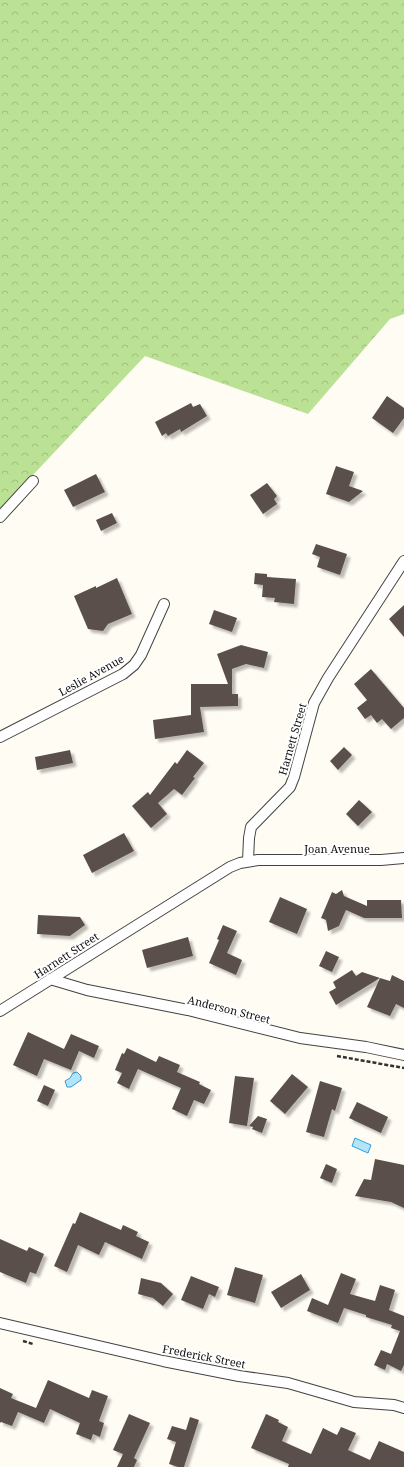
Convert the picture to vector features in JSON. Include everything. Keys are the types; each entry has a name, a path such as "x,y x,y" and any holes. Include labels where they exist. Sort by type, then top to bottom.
{"street":[{"path":"0,517 33,481"},
{"name":"Harnett Street","path":"248,861 251,827 290,787 314,703 328,678 404,561"},
{"name":"Leslie Avenue","path":"0,737 123,674 134,665 141,655 164,604"},
{"name":"Joan Avenue","path":"270,860 381,860 404,858"},
{"name":"Harnett Street","path":"0,1011 221,871 248,861 270,860"},
{"name":"Anderson Street","path":"50,979 87,990 188,1010 300,1038 404,1055"},
{"name":"Frederick Street","path":"0,1323 163,1361 244,1377 288,1383 346,1401 404,1408"}],"green space":[{"path":"0,0 404,0 404,314 390,319 308,414 145,356 0,510"}],"water":[{"path":"77,1072 81,1076 81,1080 71,1087 67,1087 65,1081 70,1078 73,1073"},
{"path":"355,1138 371,1145 368,1153 352,1146"}],"building":[{"path":"387,396 404,408 404,418 393,433 372,418"},
{"path":"191,403 193,407 200,404 207,416 181,432 180,429 168,436 166,433 162,436 155,422"},
{"path":"336,466 354,472 349,486 363,491 349,502 326,494"},
{"path":"96,474 105,492 73,507 64,490"},
{"path":"267,483 277,496 274,499 277,504 263,514 250,495"},
{"path":"112,513 117,523 101,531 96,520"},
{"path":"316,544 347,554 340,575 317,567 320,557 312,554"},
{"path":"255,573 267,574 267,577 296,579 294,604 274,602 275,598 262,597 263,585 254,584"},
{"path":"117,578 132,614 108,624 103,631 88,629 74,596"},
{"path":"404,605 404,637 389,619"},
{"path":"214,610 237,618 232,632 209,624"},
{"path":"241,645 268,652 264,668 246,664 232,669 232,694 238,694 238,706 200,707 204,732 155,739 153,720 191,715 191,684 228,684 217,654"},
{"path":"371,669 404,708 404,718 391,729 382,719 377,723 371,715 365,719 357,708 367,700 354,684"},
{"path":"344,747 352,755 338,770 330,761"},
{"path":"70,750 73,763 37,770 35,757"},
{"path":"187,750 204,763 182,795 174,789 158,803 167,814 151,828 132,806 148,792 150,795 175,762 177,764"},
{"path":"359,800 372,812 358,826 346,814"},
{"path":"124,833 134,851 92,873 83,855"},
{"path":"342,890 344,896 367,906 367,900 401,900 402,918 364,918 346,910 339,926 328,931 326,920 321,918 332,892 336,894"},
{"path":"280,897 307,909 297,934 269,922"},
{"path":"38,915 80,917 85,925 70,936 37,934"},
{"path":"223,925 237,931 227,953 242,960 236,975 209,963 219,940 217,939"},
{"path":"188,937 193,956 147,968 142,950"},
{"path":"326,951 339,957 332,972 319,966"},
{"path":"352,970 356,976 362,972 380,978 336,1005 329,992 336,988 333,982"},
{"path":"392,975 404,981 404,1008 396,1004 390,1016 367,1007 380,978 390,981"},
{"path":"28,1032 64,1049 71,1034 99,1046 94,1058 79,1051 71,1070 44,1059 37,1076 13,1065"},
{"path":"127,1048 156,1062 159,1056 180,1065 177,1072 200,1082 199,1084 211,1090 204,1104 194,1100 187,1116 172,1109 181,1088 138,1069 129,1089 117,1083 122,1073 115,1070 122,1053 124,1054"},
{"path":"292,1074 308,1087 285,1114 270,1101"},
{"path":"235,1076 254,1078 247,1126 229,1123"},
{"path":"320,1081 342,1088 335,1111 332,1109 324,1137 306,1132"},
{"path":"44,1085 55,1090 48,1106 37,1101"},
{"path":"357,1102 388,1117 381,1133 349,1118"},
{"path":"258,1116 267,1119 262,1133 252,1129 253,1127 249,1126"},
{"path":"375,1159 404,1165 404,1208 391,1202 355,1196 364,1179 371,1180"},
{"path":"326,1164 337,1169 332,1183 320,1178"},
{"path":"80,1212 121,1230 123,1225 138,1232 136,1236 149,1242 142,1259 105,1242 99,1255 78,1245 67,1272 54,1266 73,1223 75,1224"},
{"path":"0,1239 27,1251 29,1247 44,1254 36,1274 30,1272 26,1283 0,1272"},
{"path":"235,1267 263,1275 255,1303 227,1295"},
{"path":"341,1273 356,1279 350,1294 375,1301 380,1285 395,1290 389,1310 404,1316 404,1365 401,1371 387,1364 385,1370 374,1365 381,1350 391,1354 400,1331 391,1328 392,1325 344,1308 338,1323 307,1311 312,1298 328,1305"},
{"path":"301,1274 310,1290 281,1308 271,1292"},
{"path":"191,1276 219,1287 215,1297 209,1294 203,1309 181,1300"},
{"path":"141,1278 161,1283 173,1294 163,1306 153,1298 138,1294"},
{"path":"48,1380 89,1398 92,1390 108,1396 99,1421 104,1423 100,1437 93,1434 91,1440 76,1434 80,1423 50,1409 44,1423 18,1412 12,1426 1,1422 0,1423 0,1388 13,1394 11,1398 36,1408"},
{"path":"129,1414 150,1423 134,1458 137,1460 134,1467 117,1467 123,1454 113,1450"},
{"path":"266,1414 279,1420 278,1422 288,1427 282,1441 311,1454 323,1428 337,1435 341,1427 356,1433 348,1450 370,1460 379,1441 404,1452 404,1467 288,1467 289,1464 251,1448"},
{"path":"190,1417 199,1420 184,1467 169,1464 176,1442 167,1439 172,1426 186,1430"}]}
